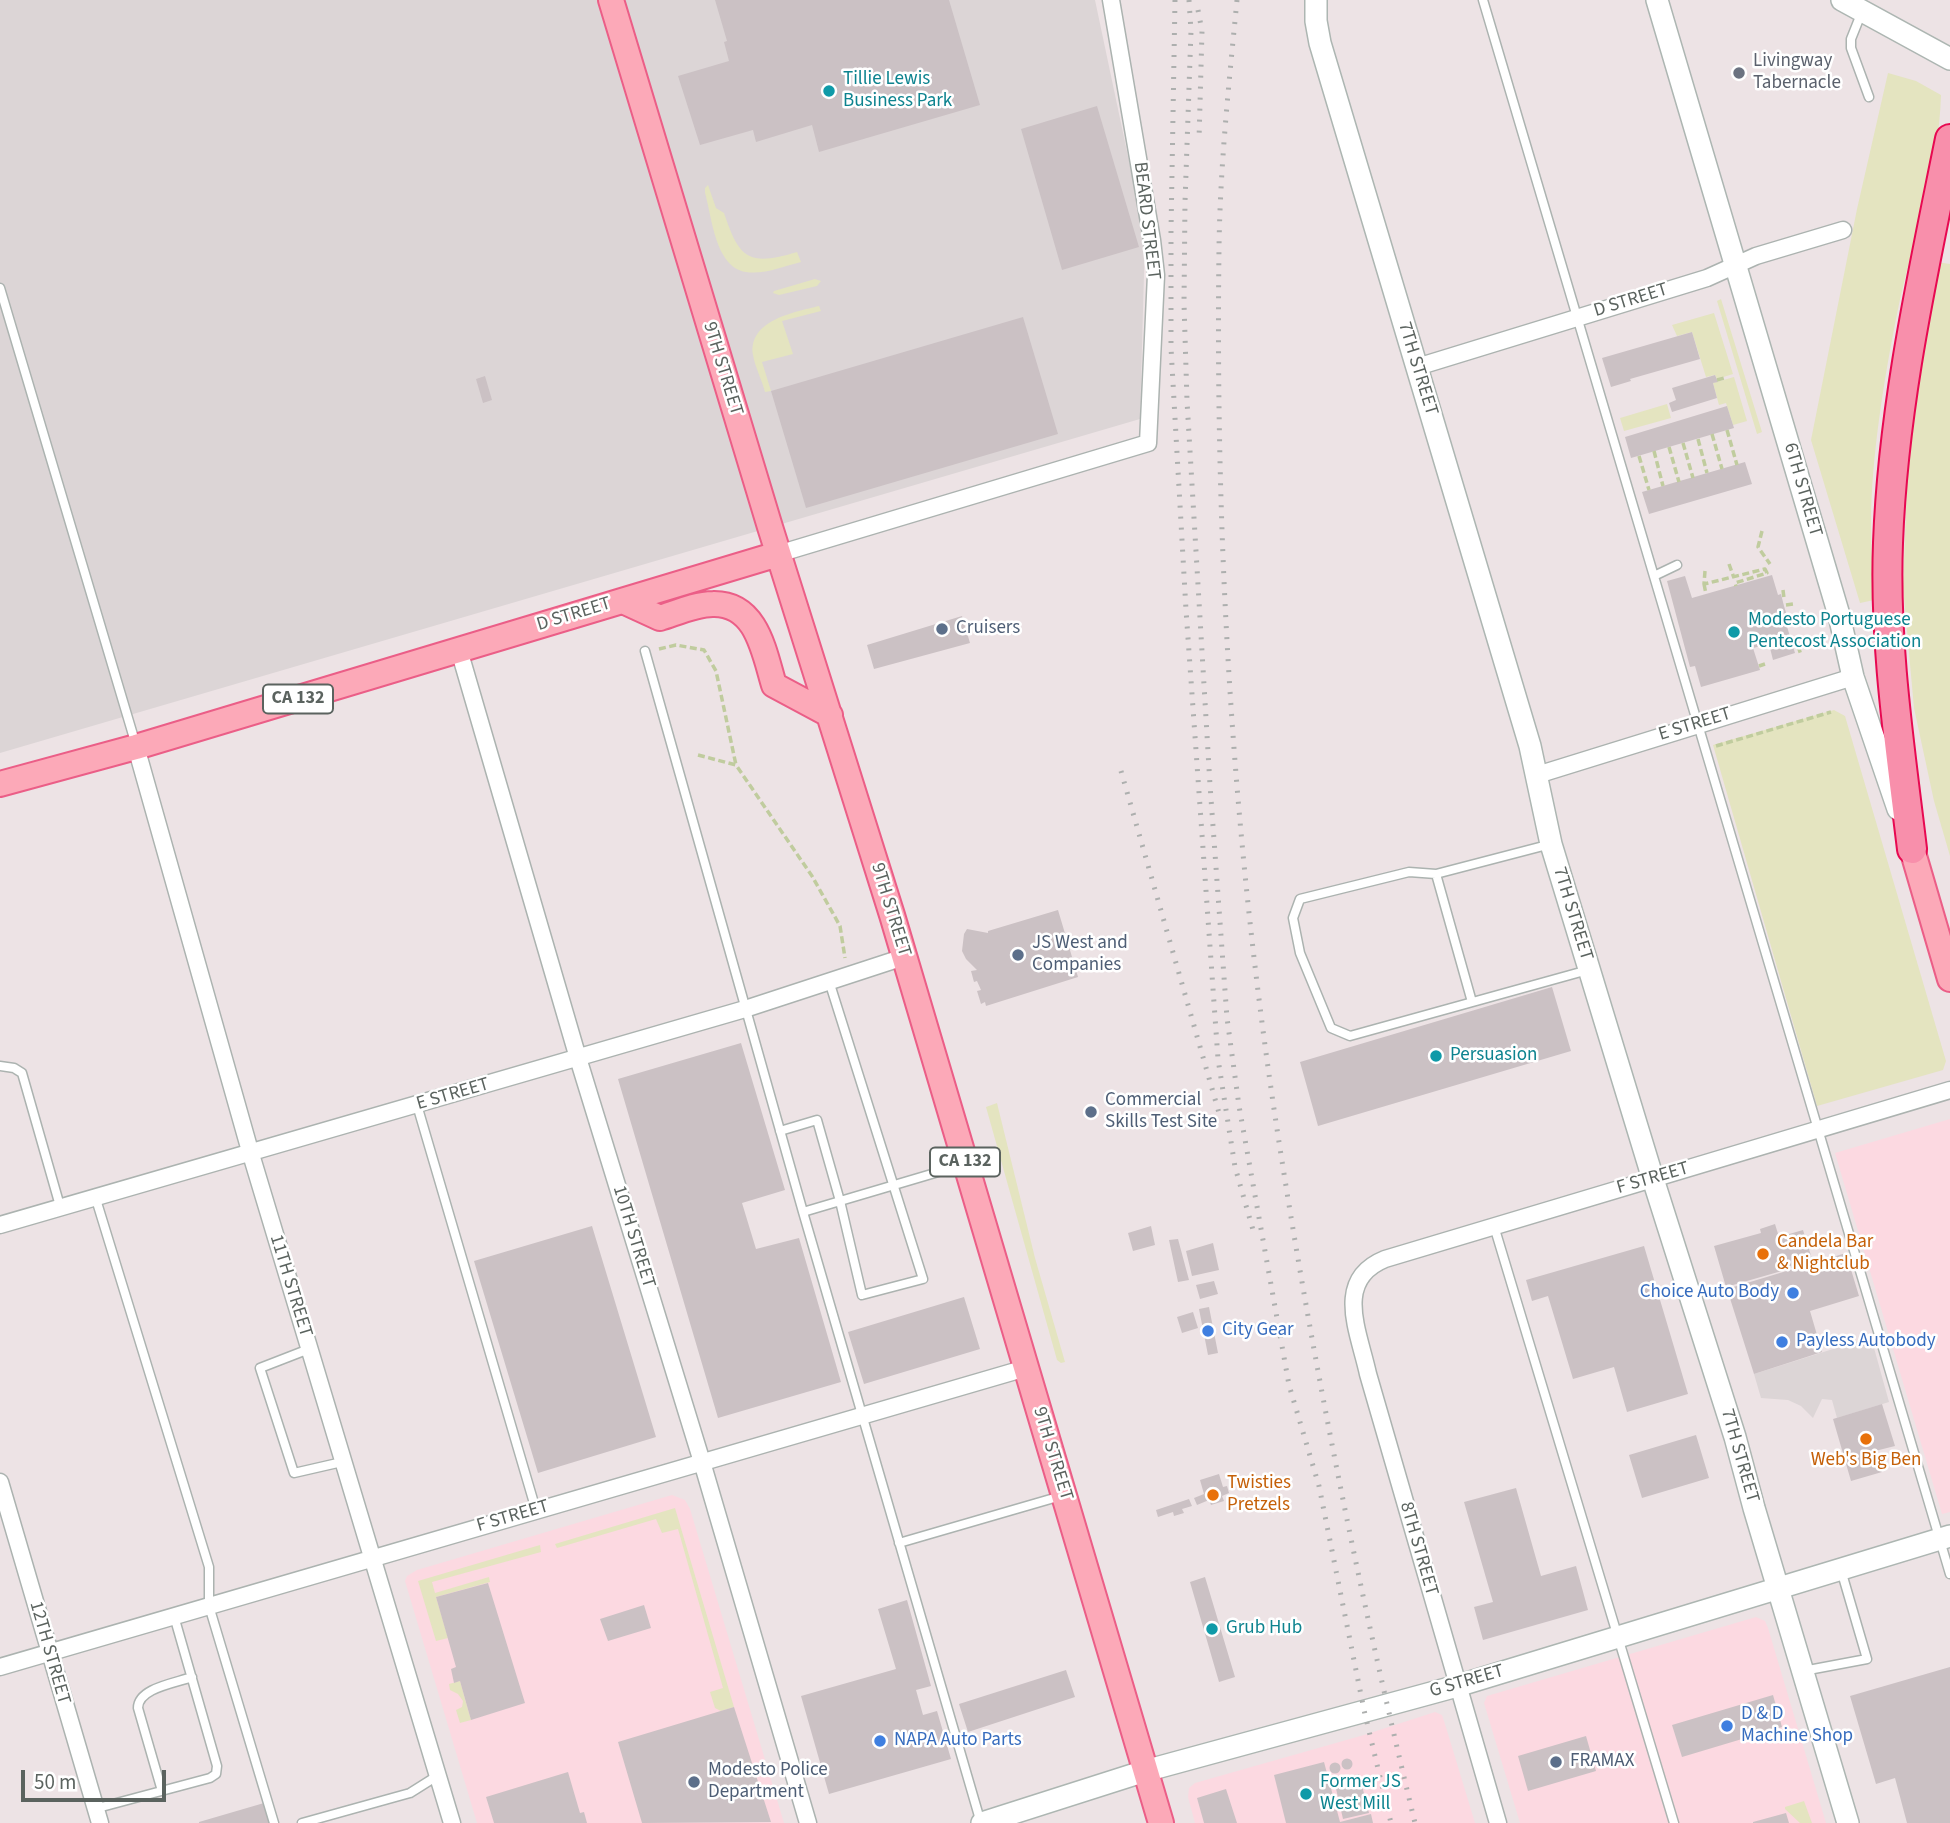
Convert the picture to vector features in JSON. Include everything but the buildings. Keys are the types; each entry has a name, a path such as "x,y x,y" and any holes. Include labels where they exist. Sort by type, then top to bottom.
{"highway":[{"path":"1912,849 1895,699 1888,606 1888,543 1895,447 1912,328 1950,139"}],"main road":[{"name":"9TH STREET","path":"611,0 778,554 904,957 1161,1823"},
{"name":"D STREET","path":"0,784 136,747 778,554"},
{"path":"623,601 660,618 712,604 732,606 743,611 752,622 774,685 830,715"},
{"name":"6TH STREET","path":"1912,849 1950,979"}],"street":[{"name":"BEARD STREET","path":"1111,0 1156,275 1147,443"},
{"name":"7TH STREET","path":"1315,0 1320,43 1537,775 1551,844 1735,1437 1848,1823"},
{"name":"6TH STREET","path":"1657,0 1839,615 1853,677 1912,849"},
{"path":"1842,0 1950,59"},
{"name":"D STREET","path":"1417,367 1707,278 1756,256 1843,230"},
{"name":"D STREET","path":"778,554 1147,443"},
{"name":"10TH STREET","path":"459,650 578,1058 702,1462 808,1823"},
{"name":"E STREET","path":"1537,775 1853,677"},
{"name":"11TH STREET","path":"136,747 250,1151 370,1558 452,1823"},
{"name":"E STREET","path":"0,1225 745,1009 904,957"},
{"name":"F STREET","path":"1361,1276 1372,1265 1385,1259 1950,1090"},
{"name":"8TH STREET","path":"1361,1276 1353,1290 1353,1307 1365,1361 1497,1823"},
{"name":"F STREET","path":"0,1667 1026,1368"},
{"name":"12TH STREET","path":"0,1482 97,1816"},
{"name":"G STREET","path":"982,1823 1145,1771 1457,1686 1945,1538"}],"lane":[{"path":"1483,0 1817,1131 1945,1538 1950,1574"},
{"path":"1863,11 1851,39 1851,48 1869,97"},
{"path":"0,288 136,747"},
{"path":"1654,576 1677,565"},
{"path":"645,651 861,1416 982,1823"},
{"path":"1551,844 1436,874 1409,872 1300,900 1293,918 1300,953 1331,1028 1350,1035 1589,970"},
{"path":"1436,874 1472,1002"},
{"path":"780,1131 817,1120 840,1201 862,1295 923,1279 829,981"},
{"path":"0,1066 14,1068 22,1073 60,1206"},
{"path":"417,1105 536,1510"},
{"path":"803,1212 965,1164"},
{"path":"95,1196 209,1567 209,1606 274,1823"},
{"path":"1494,1226 1674,1823"},
{"path":"309,1349 260,1368 294,1473 342,1462"},
{"path":"899,1543 1064,1495"},
{"path":"1803,1671 1867,1659 1840,1569"},
{"path":"97,1816 216,1774 217,1766 174,1616"},
{"path":"162,1791 138,1702 144,1694 192,1677"},
{"path":"302,1823 410,1793 437,1776"}],"path":[{"path":"1717,380 1724,378"},
{"path":"1727,430 1737,465"},
{"path":"1712,434 1722,469"},
{"path":"1698,439 1707,473"},
{"path":"1683,443 1693,478"},
{"path":"1669,447 1679,482"},
{"path":"1654,451 1663,486"},
{"path":"1640,456 1649,490"},
{"path":"1762,530 1758,547 1770,564"},
{"path":"1730,564 1734,578"},
{"path":"1704,584 1765,569 1767,573 1735,583 1736,586"},
{"path":"1705,571 1706,594"},
{"path":"1783,590 1784,598"},
{"path":"1786,606 1793,604"},
{"path":"645,651 676,645 704,650 716,671 736,765 812,876 841,926 845,975"},
{"path":"1798,646 1801,655"},
{"path":"1714,747 1831,712"},
{"path":"698,755 736,765"}],"shaded area":[{"path":"0,0 1095,0 1145,237 1140,419 0,753"},
{"path":"1950,1119 1950,1512 1942,1514 1835,1153"},
{"path":"1871,1337 1889,1402 1837,1418 1832,1400 1822,1399 1813,1418 1801,1406 1788,1400 1761,1398 1754,1374"},
{"path":"672,1495 685,1500 690,1509 784,1823 477,1823 405,1581 407,1576 417,1570"},
{"path":"1756,1617 1765,1621 1768,1628 1826,1823 1520,1823 1484,1703 1487,1696"},
{"path":"1435,1712 1442,1715 1475,1823 1195,1823 1188,1797 1189,1788 1195,1783"}],"green space":[{"path":"1888,73 1916,81 1941,95 1930,178 1897,314 1879,419 1873,473 1871,534 1874,600 1860,603 1811,440 1857,209"},
{"path":"708,185 716,208 724,213 735,240 748,255 767,259 797,252 801,262 774,270 746,272 727,261 716,240 705,193"},
{"path":"1937,262 1950,264 1950,856 1934,801 1914,708 1903,587 1907,483 1916,395"},
{"path":"815,279 821,281 817,286 779,295 773,293 774,291"},
{"path":"1721,299 1762,432 1757,434 1717,301"},
{"path":"819,306 821,311 782,321 793,354 762,362 771,391 765,392 753,355 753,343 758,333 765,326 786,315"},
{"path":"1714,313 1733,374 1717,379 1715,375 1706,377 1692,332 1677,336 1672,325"},
{"path":"1734,377 1747,421 1733,425 1726,403 1719,405 1713,383"},
{"path":"1667,404 1671,418 1624,431 1620,418"},
{"path":"1834,710 1845,716 1946,1061 1943,1070 1817,1106 1713,745"},
{"path":"997,1103 1035,1258 1065,1362 1057,1360 986,1107"},
{"path":"675,1508 734,1707 721,1711 715,1708 710,1692 723,1688 678,1529 662,1533 656,1519 557,1548 555,1544"},
{"path":"540,1545 541,1552 432,1582 435,1593 489,1577 490,1582 436,1597 448,1638 436,1641 418,1581"},
{"path":"460,1681 471,1720 460,1723 456,1710 462,1707 463,1701 458,1694 450,1690 449,1684"},
{"path":"1804,1801 1812,1823 1800,1823 1785,1809"}],"railway":[{"path":"1175,0 1171,348 1186,610 1218,1059 1235,1167 1253,1230"},
{"path":"1189,0 1191,31 1184,303 1187,401 1227,1018 1239,1106 1289,1385 1319,1486 1364,1710 1391,1823"},
{"path":"1237,0 1221,187 1220,477 1231,706 1251,934 1282,1161 1325,1411 1377,1659 1415,1823"},
{"path":"1198,10 1202,31 1199,140"},
{"path":"1121,771 1219,1113"}],"place":[{"name":"Livingway Tabernacle","path":"1739,73"},
{"name":"Tillie Lewis Business Park","path":"829,91"},
{"name":"Cruisers","path":"942,629"},
{"name":"Modesto Portuguese Pentecost Association","path":"1734,632"},
{"name":"JS West and Companies","path":"1018,955"},
{"name":"Persuasion","path":"1436,1056"},
{"name":"Commercial Skills Test Site","path":"1091,1112"},
{"name":"Candela Bar & Nightclub","path":"1763,1254"},
{"name":"Choice Auto Body","path":"1793,1293"},
{"name":"City Gear","path":"1208,1331"},
{"name":"Payless Autobody","path":"1782,1342"},
{"name":"Web's Big Ben","path":"1866,1439"},
{"name":"Twisties Pretzels","path":"1213,1495"},
{"name":"Grub Hub","path":"1212,1629"},
{"name":"D & D Machine Shop","path":"1727,1726"},
{"name":"NAPA Auto Parts","path":"880,1741"},
{"name":"FRAMAX","path":"1556,1762"},
{"name":"Modesto Police Department","path":"694,1782"},
{"name":"Former JS West Mill","path":"1306,1794"}]}
